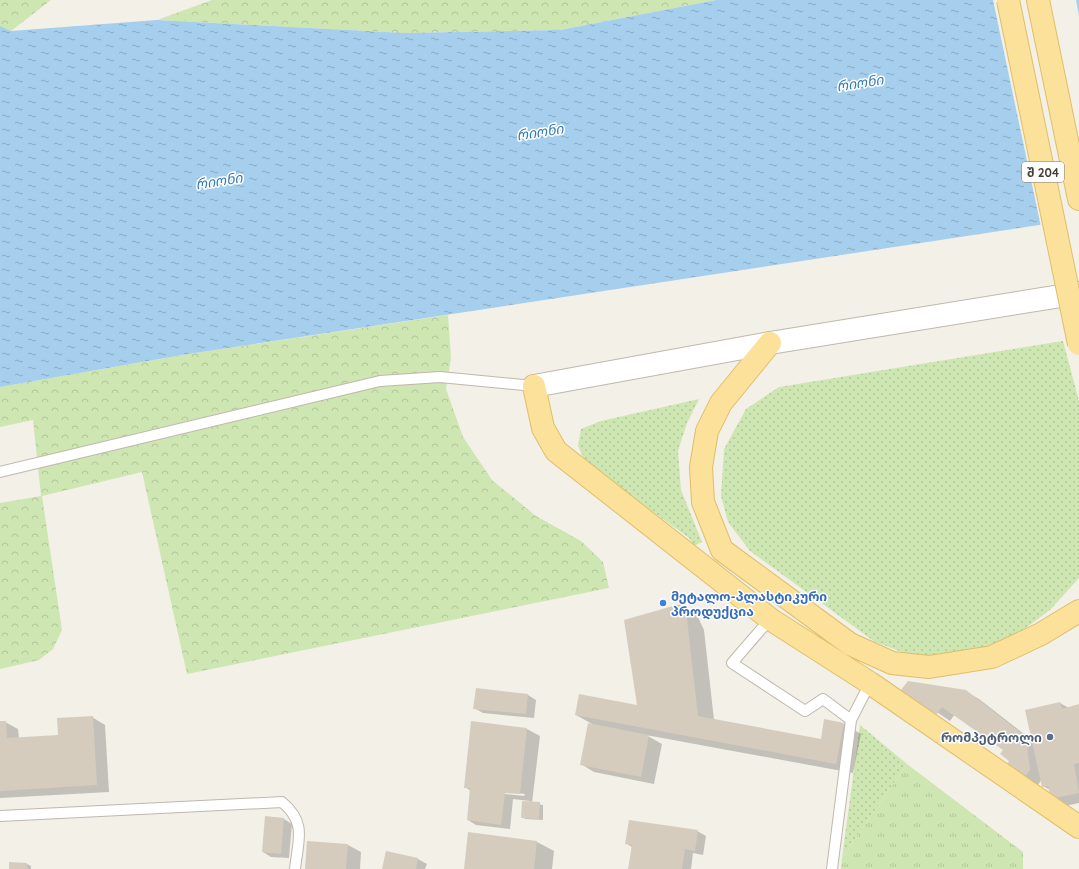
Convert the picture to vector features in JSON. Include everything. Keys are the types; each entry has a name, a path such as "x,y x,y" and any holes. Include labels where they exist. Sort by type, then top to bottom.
{"main road":[{"name":"შ 204","path":"1008,0 1079,344"},
{"name":"შ 204","path":"1038,0 1079,199"},
{"path":"770,343 721,403 707,431 701,467 703,502 722,550 850,644 892,663 929,667 992,657 1041,634 1079,611"},
{"path":"534,386 543,428 556,451 770,619 870,683 1079,827"}],"street":[{"path":"534,386 770,343 1079,293"}],"lane":[{"path":"0,472 380,381 440,376 534,386"},
{"path":"770,619 732,663 805,711 822,699 851,720"},
{"path":"832,869 851,720 870,683"},
{"path":"0,816 282,802 293,812 300,827 295,869"}],"green space":[{"path":"0,0 51,0 11,31 0,26"},
{"path":"212,0 716,0 560,30 404,33 157,20"},
{"path":"448,315 451,358 446,389 463,437 492,480 536,516 581,541 603,562 609,588 187,674 142,472 42,496 62,630 53,649 39,660 0,669 0,503 41,496 33,420 0,427 0,387 182,355"},
{"path":"1063,341 1079,401 1079,578 1050,610 1016,635 984,651 947,656 913,656 875,642 750,551 728,522 721,496 724,449 746,409 779,387"},
{"path":"699,399 687,423 678,451 681,490 702,542 694,546 689,538 586,463 578,446 581,429 601,421"},
{"path":"860,725 907,764 842,858"},
{"path":"907,764 1023,852 1023,869 841,869 842,858"}],"water":[{"name":"რიონი","path":"716,0 1079,0 1079,219 182,355 0,387 0,26 11,31 157,20 404,33 560,30"}],"pier":[{"path":"993,0 1076,0 1079,16 1079,221 1041,227"}],"building":[{"path":"680,604 687,619 698,716 821,739 824,719 844,723 836,764 575,715 579,694 637,705 624,620"},
{"path":"908,681 966,690 1026,737 1030,770 1021,782 1003,770 1009,761 1000,754 1003,750 942,707 936,715 901,690"},
{"path":"476,688 528,694 526,714 473,709"},
{"name":"რომპეტროლი","path":"1060,702 1062,709 1079,704 1079,763 1074,764 1079,793 1051,799 1048,786 1042,787 1025,710"},
{"path":"93,716 97,785 0,791 0,721 6,721 7,738 58,735 57,718"},
{"path":"471,721 527,728 520,794 505,793 501,825 467,820 470,788 464,788"},
{"path":"588,723 649,735 641,777 580,765"},
{"path":"522,801 540,802 539,819 521,818"},
{"path":"265,816 284,818 281,854 262,852"},
{"path":"629,820 698,830 695,851 685,849 682,869 628,869 632,845 625,844"},
{"path":"468,832 537,841 534,869 464,869"},
{"path":"307,841 348,844 346,869 305,869"},
{"path":"386,851 418,858 416,869 382,869"},
{"path":"9,862 27,863 27,869 9,869"}],"place":[{"name":"მეტალო-პლასტიკური პროდუქცია","path":"663,603"},
{"name":"რომპეტროლი","path":"1050,737"}]}
